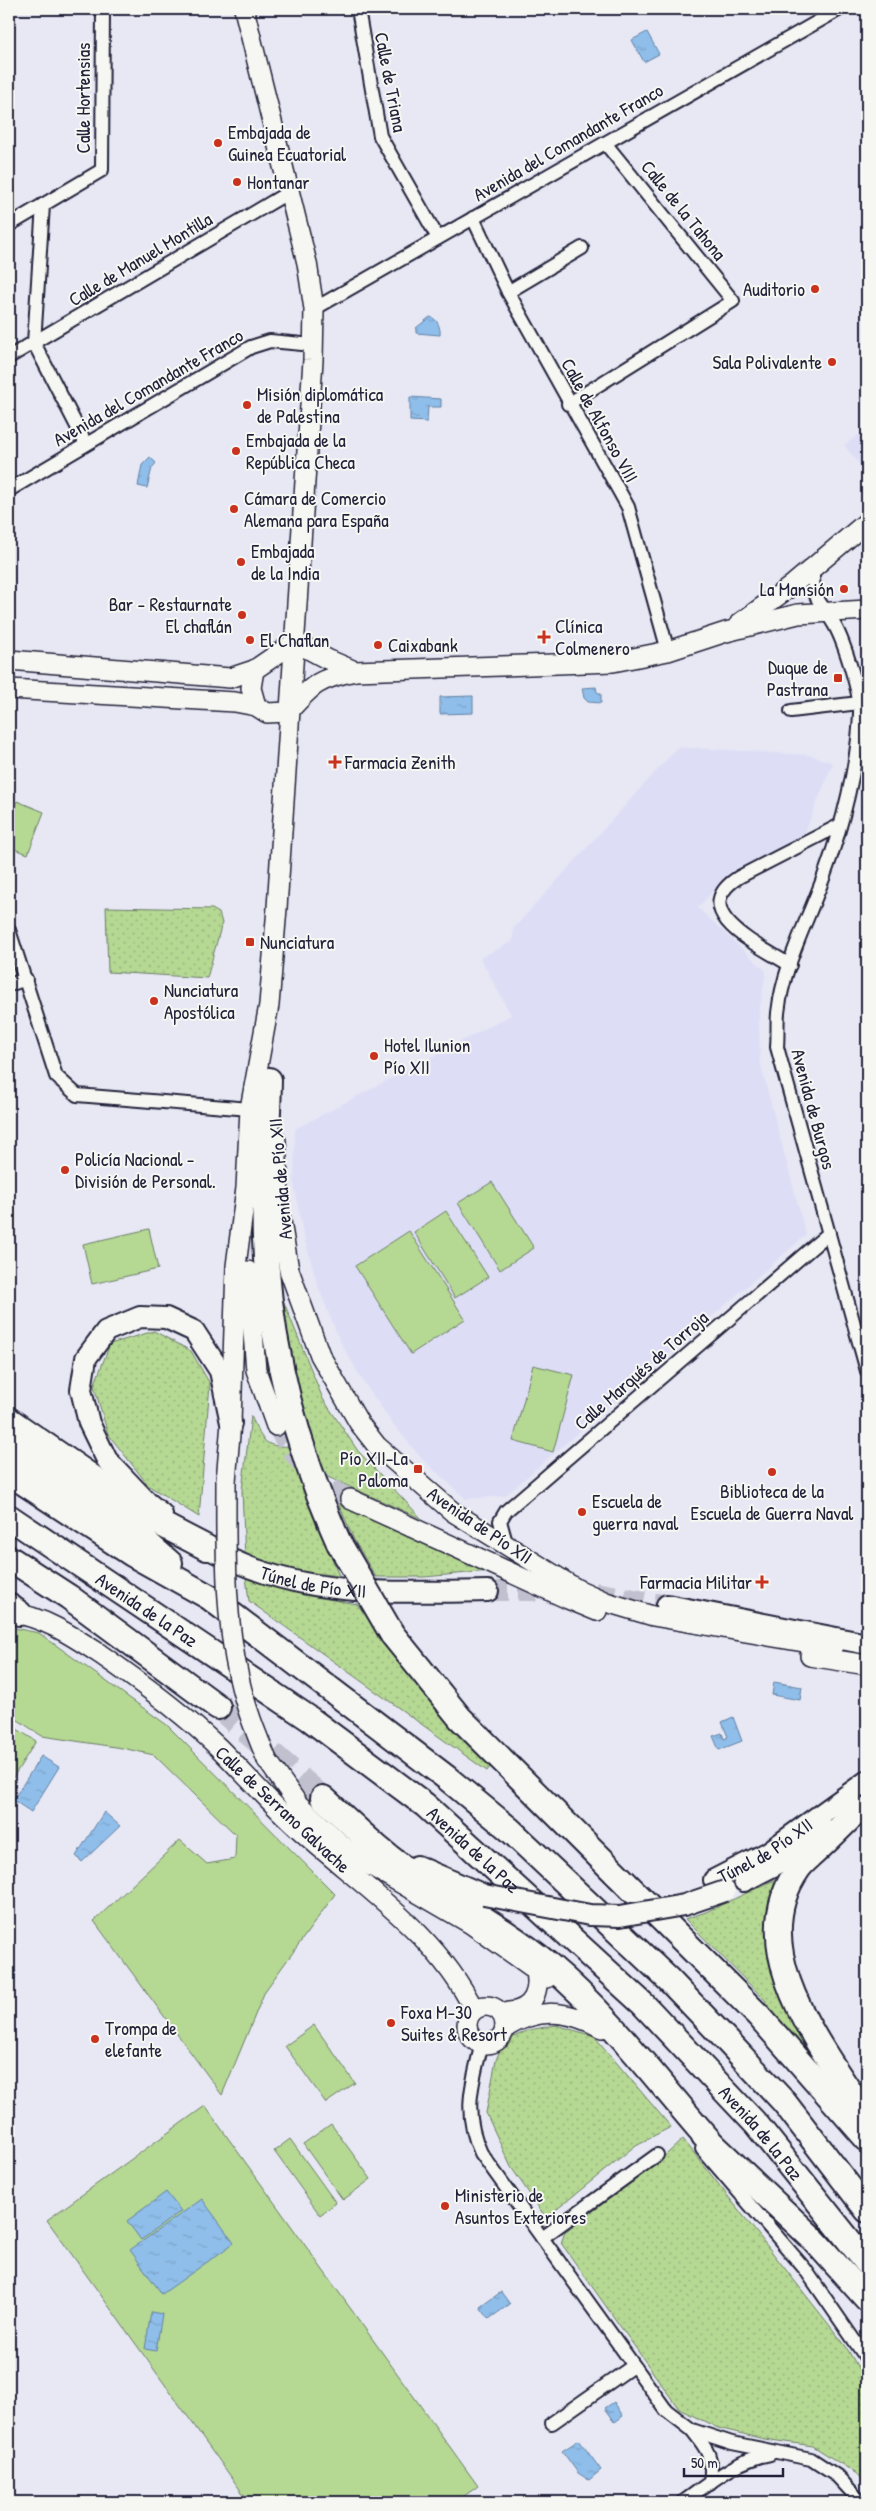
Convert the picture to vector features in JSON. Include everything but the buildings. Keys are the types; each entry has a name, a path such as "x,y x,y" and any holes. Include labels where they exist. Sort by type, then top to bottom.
{"highway":[{"path":"269,1080 264,1238 274,1334 284,1385 295,1426 316,1490 340,1543 392,1634 460,1718 759,2016 867,2139"},
{"path":"9,1420 157,1522 207,1548"},
{"path":"9,1447 146,1543 209,1597"},
{"name":"Avenida de la Paz","path":"9,1473 132,1554 209,1597 447,1778 567,1882 668,1979 777,2095 867,2210"},
{"name":"Avenida de la Paz","path":"9,1517 310,1719 425,1806 644,2004 756,2125 867,2263"},
{"path":"9,1558 69,1597 218,1706"},
{"path":"323,1798 360,1832 413,1874 480,1916 560,1974 604,2016 715,2147"},
{"path":"863,1806 798,1868 780,1913 779,1945 786,1976 805,2021 867,2118"},
{"path":"645,2079 813,2238 867,2298"}],"main road":[{"name":"Avenida de Pío XII","path":"244,9 307,263 314,309 269,1006 269,1080 275,1122 280,1216 289,1270 320,1355 359,1423 377,1446 453,1512 577,1589 606,1602 653,1616 867,1653"},
{"path":"726,632 773,601 867,522"},
{"path":"9,660 230,678 254,670 294,642 326,668 355,671 613,662 668,651 726,632 798,614 867,610"},
{"path":"9,689 235,702 256,706 267,712 288,712 326,668"},
{"path":"254,670 251,688 256,706"},
{"name":"Avenida de Pío XII","path":"269,1006 250,1109 246,1188 248,1286 256,1370 276,1426"},
{"name":"Avenida de Pío XII","path":"246,1188 236,1266 231,1423 226,1481 227,1584 233,1648 246,1707 268,1760 298,1804 341,1844 366,1863 471,1924 535,1968 582,2007 645,2079"},
{"name":"Túnel de Pío XII","path":"231,1423 220,1370 210,1353 194,1331 166,1318 140,1317 106,1331 86,1358 81,1390 89,1424 106,1460 147,1502 207,1548 258,1571 348,1589 423,1592 488,1587"},
{"name":"Avenida de Pío XII","path":"350,1499 568,1600 612,1616 651,1626 867,1665"},
{"path":"666,1605 867,1644"},
{"name":"Calle de Serrano Galvache","path":"11,1607 44,1620 67,1632 139,1681 175,1710 218,1748 298,1828 424,1937 455,1975 474,2010"},
{"name":"Túnel de Pío XII","path":"360,1832 426,1872 484,1895 530,1905 563,1909 630,1904 719,1886 867,1781"},
{"path":"719,1886 775,1865 863,1806"},
{"path":"503,2020 534,2000 538,1980 535,1968"},
{"path":"485,2006 497,2009 503,2020 503,2033 494,2042 482,2043 473,2038 467,2029 468,2018 474,2010 485,2006"},
{"path":"503,2020 517,2020 534,2015 565,2013 583,2018 602,2028"}],"street":[{"name":"Calle Hortensias","path":"9,225 102,170 103,9"},
{"name":"Calle de Triana","path":"358,9 380,136 438,238"},
{"name":"Avenida del Comandante Franco","path":"314,309 840,9"},
{"name":"Calle de la Tahona","path":"568,404 732,301 605,143"},
{"name":"Calle de Manuel Montilla","path":"9,357 289,192"},
{"path":"43,205 34,344 86,444"},
{"name":"Calle de Alfonso VIII","path":"473,218 508,292 568,404 628,507 668,651"},
{"path":"508,292 582,248"},
{"name":"Avenida del Comandante Franco","path":"9,490 251,347 270,341 313,345"},
{"path":"813,567 814,593 835,627 859,703 859,722 852,770"},
{"path":"791,711 859,703"},
{"path":"852,770 867,728"},
{"name":"Avenida de Burgos","path":"852,770 840,826 824,875 790,965 778,1012 777,1047 867,1371"},
{"path":"790,965 732,927 724,918 718,903 720,894 728,884 739,877 840,826"},
{"path":"9,930 56,1076 77,1095 135,1102 250,1109"},
{"path":"9,985 26,979"},
{"name":"Calle Marqués de Torroja","path":"507,1546 500,1522 506,1511 829,1233"},
{"path":"482,2043 470,2104 469,2119 472,2134 481,2153 666,2410 692,2430 708,2450 712,2468 710,2483"},
{"path":"645,2079 670,2113 805,2269 867,2359"},
{"path":"542,2238 657,2155"},
{"path":"552,2423 633,2366"},
{"path":"692,2430 732,2443 811,2459 837,2476 861,2502"},
{"path":"683,2502 734,2466 754,2457 778,2453"}],"shaded area":[{"path":"867,429 867,473 844,445"},
{"path":"678,747 810,755 833,763 804,835 730,872 698,908 766,971 759,1014 760,1062 806,1235 505,1496 466,1499 422,1459 392,1423 360,1377 339,1339 319,1289 303,1234 294,1184 295,1129 511,1015 480,958 513,941 513,929"}],"green space":[{"path":"17,801 44,812 28,854 9,847 9,823"},
{"path":"106,907 212,909 219,913 222,923 207,978 108,972"},
{"path":"492,1182 534,1248 500,1270 458,1203"},
{"path":"446,1211 488,1277 455,1298 414,1232"},
{"path":"149,1229 158,1269 92,1284 83,1244"},
{"path":"409,1231 465,1319 411,1354 355,1266"},
{"path":"277,1285 323,1399 358,1451 422,1519 321,1474 297,1397"},
{"path":"154,1331 191,1351 210,1384 199,1517 149,1486 108,1434 94,1386 110,1344"},
{"path":"533,1365 574,1375 553,1452 513,1441"},
{"path":"251,1416 264,1440 274,1445 290,1446 339,1576 290,1570 245,1559 242,1490"},
{"path":"337,1500 490,1571 424,1577 376,1577 354,1540"},
{"path":"246,1577 304,1595 357,1604 411,1673 492,1764 487,1771 249,1601"},
{"path":"9,1627 39,1633 167,1725 335,1894 265,1991 222,2095 94,1921 180,1840 207,1864 235,1859 236,1835 154,1755 122,1748 42,1736 9,1714"},
{"path":"9,1724 36,1741 9,1784"},
{"path":"783,1876 773,1929 856,2112 765,2009 766,2001 685,1919 706,1912"},
{"path":"314,2025 355,2083 326,2103 285,2046"},
{"path":"556,2025 594,2036 671,2127 636,2145 546,2218 511,2167 486,2113 496,2060 501,2048 509,2039 529,2030"},
{"path":"205,2106 478,2486 456,2502 249,2502 47,2220"},
{"path":"331,2124 371,2179 343,2200 303,2144"},
{"path":"290,2139 336,2203 320,2215 274,2151"},
{"path":"683,2139 845,2345 867,2383 867,2488 860,2476 813,2446 764,2439 718,2428 679,2409 561,2243 565,2232 655,2165"}],"water":[{"path":"647,32 659,54 644,62 632,40"},
{"path":"430,317 435,319 438,324 440,335 416,333 416,328"},
{"path":"410,397 441,399 441,407 428,407 427,422 410,421"},
{"path":"150,457 156,463 152,468 147,488 138,486 142,465"},
{"path":"596,687 597,692 601,694 601,703 588,702 584,698 582,688"},
{"path":"473,696 473,713 440,714 440,697"},
{"path":"774,1682 802,1687 800,1700 772,1695"},
{"path":"733,1717 742,1741 719,1750 713,1736 722,1733 724,1739 728,1737 722,1722"},
{"path":"41,1756 59,1767 31,1812 13,1800"},
{"path":"104,1812 120,1826 82,1862 76,1856"},
{"path":"166,2192 181,2211 141,2240 127,2221"},
{"path":"202,2199 234,2243 162,2294 130,2250"},
{"path":"501,2292 510,2304 489,2319 480,2307"},
{"path":"151,2312 162,2314 156,2351 145,2349"},
{"path":"614,2402 623,2416 615,2422 605,2408"},
{"path":"579,2440 601,2470 589,2480 578,2473 562,2451"}],"tunnel":[{"path":"276,1426 283,1439 307,1469 326,1485 350,1499"},
{"path":"488,1591 533,1591 555,1595"},
{"path":"595,1592 667,1605"},
{"path":"218,1707 323,1798"}],"place":[{"name":"Embajada de Guinea Ecuatorial","path":"218,143"},
{"name":"Hontanar","path":"237,182"},
{"name":"Auditorio","path":"815,289"},
{"name":"Sala Polivalente","path":"832,362"},
{"name":"Misión diplomática de Palestina","path":"247,405"},
{"name":"Embajada de la República Checa","path":"236,451"},
{"name":"Cámara de Comercio Alemana para España","path":"234,509"},
{"name":"Embajada de la India","path":"241,562"},
{"name":"La Mansión","path":"844,589"},
{"name":"Bar - Restaurnate El chaflán","path":"242,615"},
{"name":"Clínica Colmenero","path":"544,637"},
{"name":"El Chaflan","path":"250,640"},
{"name":"Caixabank","path":"378,645"},
{"name":"Duque de Pastrana","path":"838,678"},
{"name":"Farmacia Zenith","path":"335,762"},
{"name":"Nunciatura","path":"250,942"},
{"name":"Nunciatura Apostólica","path":"154,1001"},
{"name":"Hotel Ilunion Pío XII","path":"374,1056"},
{"name":"Policía Nacional - División de Personal.","path":"65,1170"},
{"name":"Pío XII-La Paloma","path":"418,1469"},
{"name":"Biblioteca de la Escuela de Guerra Naval","path":"772,1472"},
{"name":"Escuela de guerra naval","path":"582,1512"},
{"name":"Farmacia Militar","path":"762,1582"},
{"name":"Foxa M-30 Suites & Resort","path":"391,2023"},
{"name":"Trompa de elefante","path":"95,2039"},
{"name":"Ministerio de Asuntos Exteriores","path":"445,2206"}]}
